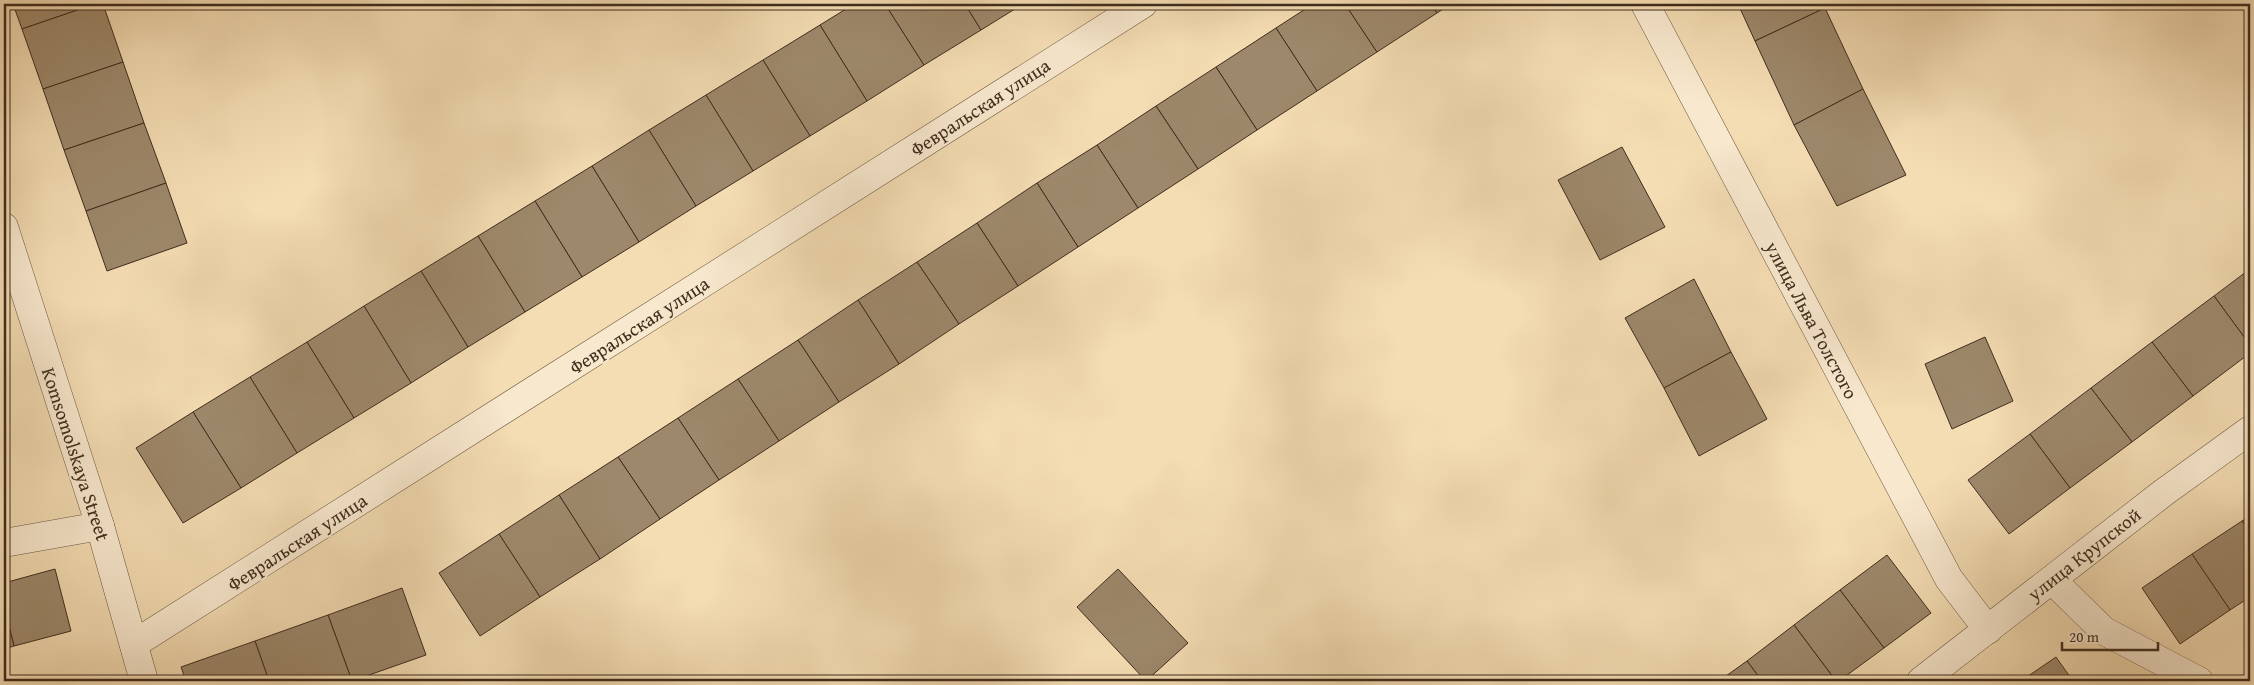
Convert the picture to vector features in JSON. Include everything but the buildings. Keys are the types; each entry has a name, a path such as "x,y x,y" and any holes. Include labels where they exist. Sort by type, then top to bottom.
{"street":[{"name":"Февральская улица","path":"134,644 1142,4"},
{"name":"улица Льва Толстого","path":"1645,4 1949,579 1988,630"},
{"name":"Komsomolskaya Street","path":"4,227 100,526 144,681"},
{"name":"улица Крупской","path":"1921,681 2162,493 2250,430"},
{"path":"4,543 100,526"},
{"path":"2052,580 2104,631 2199,681"}]}
